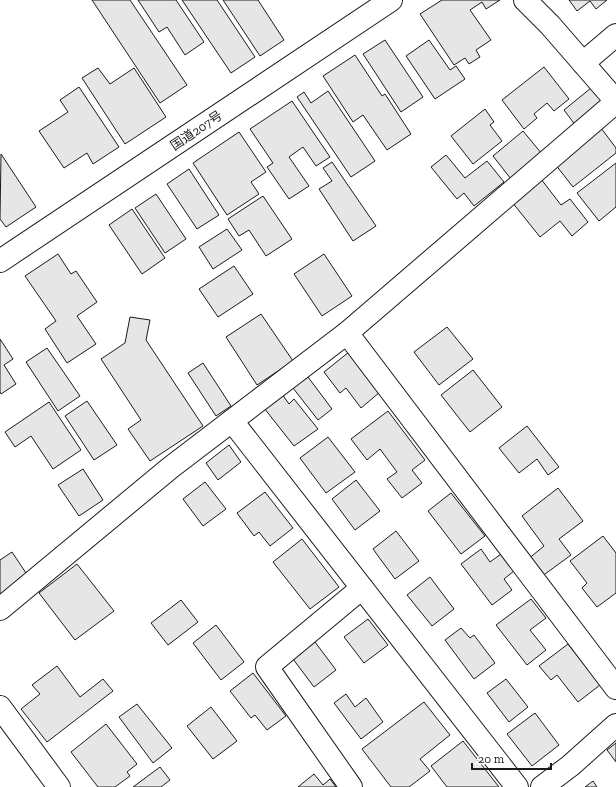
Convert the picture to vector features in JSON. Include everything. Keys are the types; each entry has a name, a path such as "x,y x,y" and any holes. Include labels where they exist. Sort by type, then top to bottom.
{"main road":[{"name":"国道207号","path":"0,261 391,0"},
{"path":"0,609 170,468 347,333 616,101 550,25 525,0"},
{"path":"583,63 616,35"},
{"path":"347,333 616,688"},
{"path":"232,421 517,787"},
{"path":"351,787 267,667 362,588"},
{"path":"0,707 59,787"},
{"path":"542,787 570,766 616,725"}],"building":[{"path":"92,0 130,0 187,85 160,103"},
{"path":"138,0 176,0 204,42 185,55 167,27 159,32"},
{"path":"182,0 217,0 255,57 231,73"},
{"path":"223,0 258,0 284,40 260,56"},
{"path":"442,0 500,0 486,9 482,2 470,10 491,40 476,50 480,57 469,64 465,58 454,65 420,14"},
{"path":"569,0 607,0 596,9 590,1 577,11"},
{"path":"385,40 423,97 401,112 363,54"},
{"path":"429,40 450,70 456,66 465,79 435,99 406,56"},
{"path":"355,55 382,96 385,94 411,134 387,150 363,115 353,122 323,76"},
{"path":"544,67 569,99 554,111 547,103 534,114 537,118 524,129 502,100"},
{"path":"98,68 110,84 134,68 166,117 125,144 82,78"},
{"path":"79,87 119,147 93,164 87,153 64,168 39,131 68,112 60,100"},
{"path":"591,88 604,104 576,126 564,110"},
{"path":"328,91 375,161 351,177 297,97 304,92 311,103"},
{"path":"292,101 330,157 316,166 303,147 289,157 309,186 289,199 267,167 273,163 250,129"},
{"path":"485,109 494,122 490,125 502,141 473,164 451,136"},
{"path":"601,128 616,148 616,153 573,187 555,164"},
{"path":"523,131 542,154 511,179 493,156"},
{"path":"239,132 266,172 251,182 259,194 227,215 193,163"},
{"path":"1,154 36,207 6,227 0,219"},
{"path":"446,155 465,178 487,161 504,182 474,206 464,193 457,199 431,167"},
{"path":"332,162 376,226 353,241 319,189 332,181 323,168"},
{"path":"616,163 616,207 599,221 577,193"},
{"path":"189,169 219,215 197,229 167,184"},
{"path":"541,179 561,205 570,199 588,222 572,236 560,221 540,237 512,202"},
{"path":"156,194 186,239 165,253 135,208"},
{"path":"263,196 292,239 266,256 249,230 239,236 228,219"},
{"path":"132,209 165,258 142,274 109,225"},
{"path":"227,229 242,250 213,269 199,247"},
{"path":"58,254 71,274 76,271 97,302 77,316 96,344 67,363 45,329 56,321 25,276"},
{"path":"324,254 352,296 322,316 294,274"},
{"path":"234,266 253,294 218,317 199,289"},
{"path":"261,314 293,361 257,385 226,337"},
{"path":"130,317 150,320 146,340 203,426 150,461 128,429 141,420 101,359 125,343"},
{"path":"447,327 473,359 439,385 414,352"},
{"path":"0,339 13,359 4,365 16,384 1,394 0,392"},
{"path":"47,348 80,396 58,411 26,362"},
{"path":"349,352 380,392 361,408 346,388 340,393 324,372"},
{"path":"203,363 231,406 216,416 188,373"},
{"path":"473,370 502,407 470,432 441,395"},
{"path":"308,377 332,409 318,420 293,388"},
{"path":"282,394 289,404 294,399 318,429 294,446 264,408"},
{"path":"87,401 117,445 94,460 65,416"},
{"path":"49,402 81,450 53,469 31,436 15,447 5,432"},
{"path":"388,411 425,460 412,470 422,483 402,498 387,479 397,472 380,449 367,460 351,439"},
{"path":"527,426 559,467 548,475 537,459 519,473 499,448"},
{"path":"328,437 355,472 326,493 300,458"},
{"path":"229,445 241,462 218,480 206,463"},
{"path":"83,469 103,500 79,516 58,485"},
{"path":"356,480 380,511 355,530 332,499"},
{"path":"205,482 226,509 203,526 183,499"},
{"path":"558,488 583,521 559,539 571,555 541,577 527,560 544,546 522,516"},
{"path":"265,492 293,528 270,546 259,532 254,536 237,513"},
{"path":"451,493 485,536 461,554 428,511"},
{"path":"396,531 419,561 395,579 373,549"},
{"path":"603,536 616,553 616,593 597,607 582,588 587,583 570,561"},
{"path":"302,539 339,587 310,609 273,562"},
{"path":"481,549 490,562 501,554 514,571 504,579 512,590 492,605 461,564"},
{"path":"12,552 28,576 0,595 0,560"},
{"path":"77,564 114,611 75,640 39,593"},
{"path":"430,577 454,609 432,626 407,595"},
{"path":"531,599 546,618 530,630 546,650 527,665 496,625"},
{"path":"181,600 198,622 168,645 151,623"},
{"path":"368,619 388,645 364,663 344,637"},
{"path":"216,625 244,662 221,680 193,643"},
{"path":"461,628 470,638 474,635 495,663 474,679 445,640"},
{"path":"315,642 336,670 314,687 293,659"},
{"path":"568,644 600,685 578,702 557,675 551,680 539,666"},
{"path":"57,666 80,697 103,679 113,691 47,742 21,709 40,694 32,685"},
{"path":"253,673 286,716 267,730 255,715 251,718 230,691"},
{"path":"506,679 528,707 509,722 487,693"},
{"path":"346,694 355,707 366,698 383,722 361,739 334,703"},
{"path":"424,702 450,735 420,759 430,771 409,787 391,787 362,749"},
{"path":"137,704 172,748 153,763 119,717"},
{"path":"211,707 237,741 213,759 187,726"},
{"path":"535,713 559,745 532,766 507,734"},
{"path":"106,724 137,764 127,772 130,776 115,787 98,787 71,752"},
{"path":"463,741 499,787 447,787 431,766"},
{"path":"616,743 616,762 607,750"},
{"path":"160,767 170,780 161,787 133,787"},
{"path":"314,774 323,785 330,779 336,787 298,787"},
{"path":"593,781 597,787 585,787"}]}
